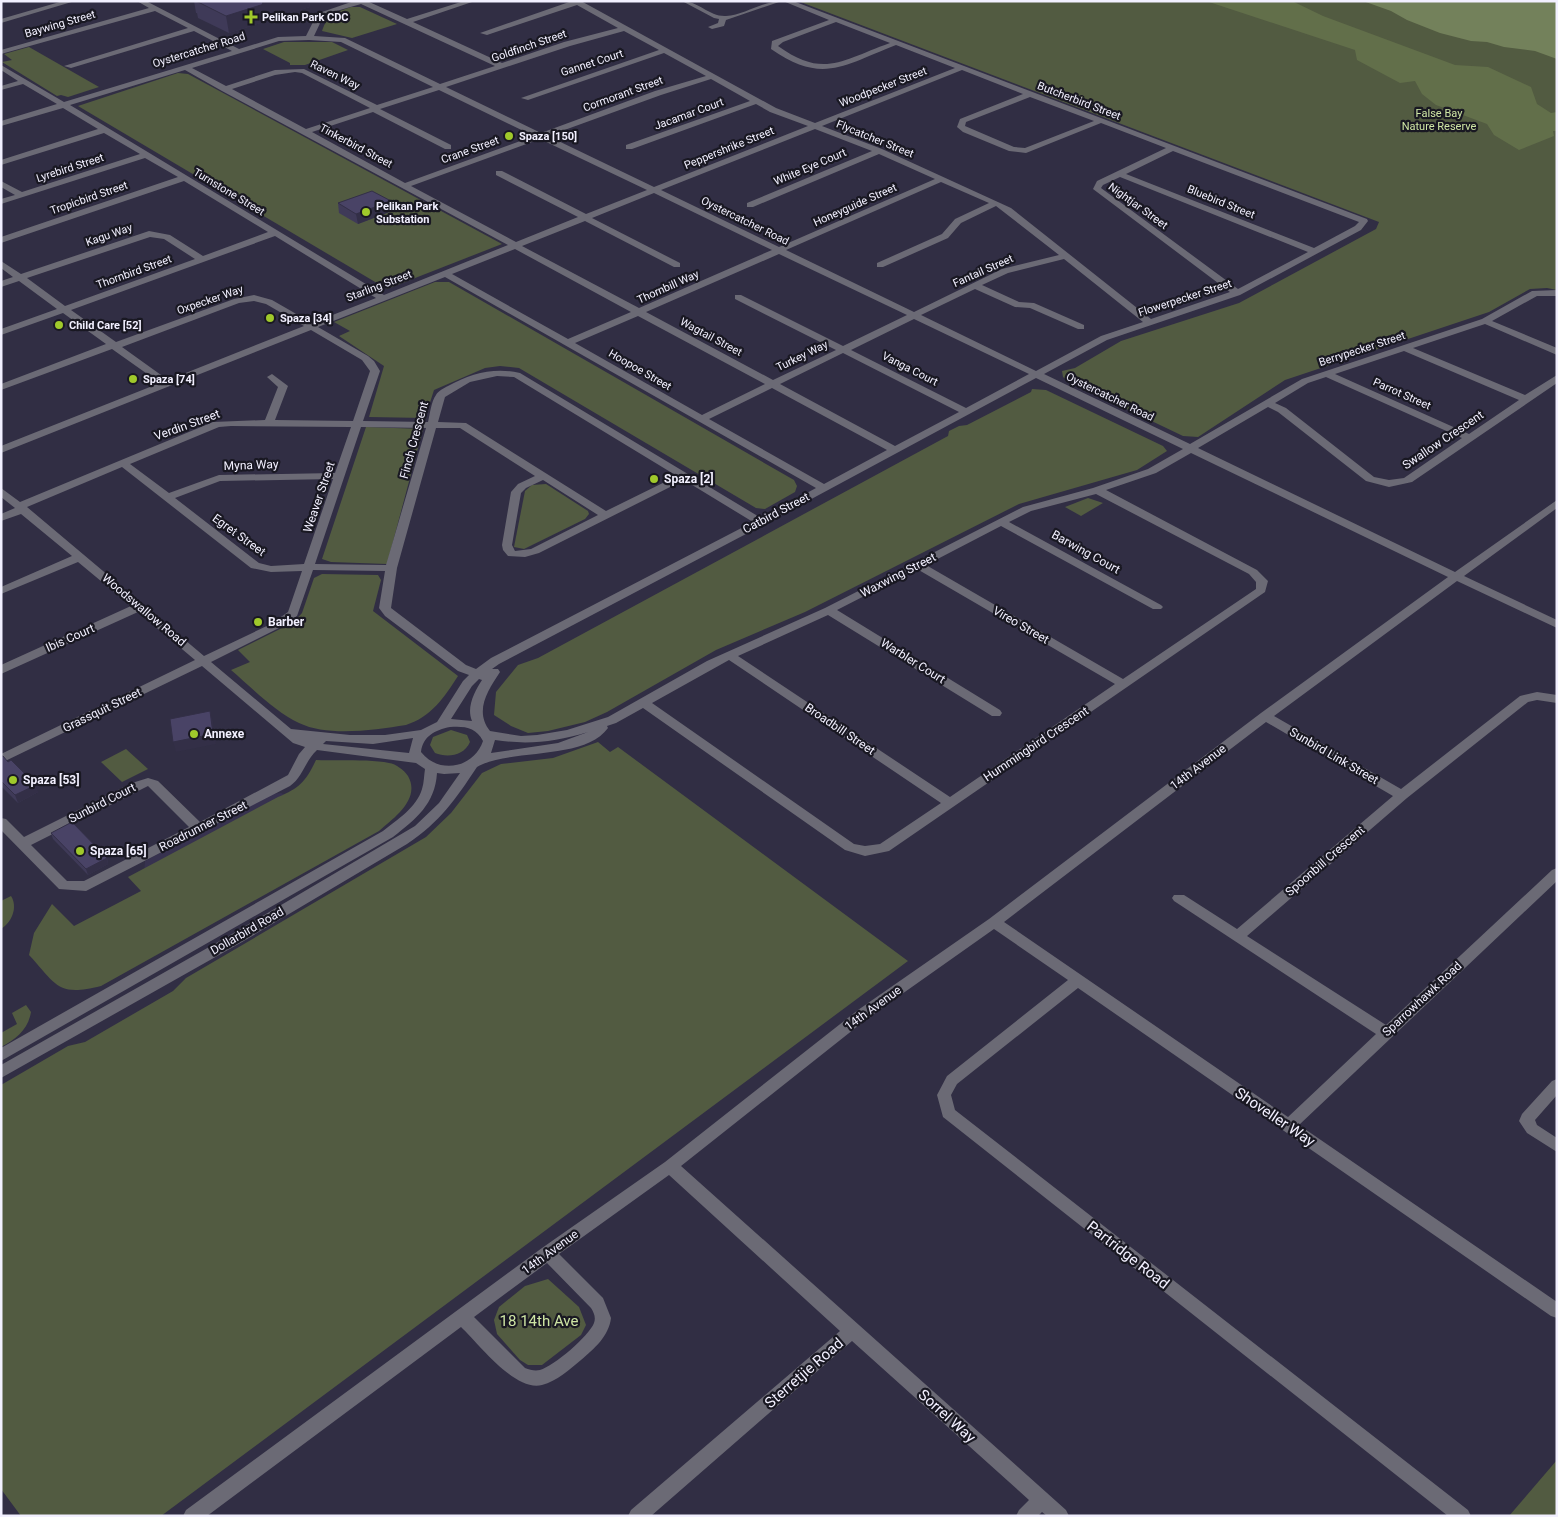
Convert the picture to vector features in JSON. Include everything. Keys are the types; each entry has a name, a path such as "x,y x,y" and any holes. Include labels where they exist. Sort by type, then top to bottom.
{"street":[{"path":"1,21 72,1"},
{"path":"140,1 238,51"},
{"path":"309,38 320,16 324,13 361,1 502,66"},
{"path":"406,22 472,1"},
{"path":"685,1 723,18 735,17 779,1"},
{"name":"Butcherbird Street","path":"786,1 1364,221"},
{"path":"484,33 577,2"},
{"name":"Flycatcher Street","path":"577,2 780,113 879,151 996,203 1008,210 1149,322"},
{"name":"Baywing Street","path":"1,52 154,9"},
{"path":"712,27 723,22 723,18"},
{"path":"836,20 780,40 774,43 774,47 809,65 823,68 831,67 896,43"},
{"name":"Goldfinch Street","path":"305,132 580,40 625,28"},
{"path":"68,66 193,29"},
{"name":"Oystercatcher Road","path":"1,124 278,39 342,40 1557,624"},
{"name":"Gannet Court","path":"524,98 666,50"},
{"name":"Turnstone Street","path":"1,67 384,298"},
{"name":"Tinkerbird Street","path":"186,67 515,245"},
{"name":"Woodpecker Street","path":"814,126 961,68"},
{"name":"Raven Way","path":"225,89 284,71 304,71 448,147"},
{"name":"Cormorant Street","path":"541,136 681,85 713,76"},
{"path":"1,88 25,82"},
{"path":"1030,94 963,121 961,126 966,130 1012,149 1026,151 1100,121"},
{"name":"Jacamar Court","path":"629,148 756,101"},
{"name":"Peppershrike Street","path":"654,190 814,126"},
{"path":"1,163 104,130"},
{"name":"Crane Street","path":"406,186 541,136"},
{"name":"Nightjar Street","path":"1173,148 1100,183 1097,189 1237,293"},
{"name":"White Eye Court","path":"750,205 879,151"},
{"name":"Lyrebird Street","path":"1,202 146,155"},
{"path":"499,172 677,265"},
{"name":"Bluebird Street","path":"1120,174 1314,251"},
{"name":"Tropicbird Street","path":"1,240 184,178"},
{"name":"Honeyguide Street","path":"778,251 941,179"},
{"path":"1,183 21,196"},
{"name":"Starling Street","path":"1,450 308,326 384,298 654,190"},
{"path":"880,265 945,236 958,221 996,203"},
{"name":"Flowerpecker Street","path":"1035,374 1104,338 1237,293 1358,228 1364,221"},
{"name":"Thornbird Street","path":"1,332 275,233"},
{"name":"Kagu Way","path":"1,284 149,234 167,237 202,259"},
{"name":"Wagtail Street","path":"515,245 894,450"},
{"name":"Thornbill Way","path":"568,343 778,251"},
{"name":"Fantail Street","path":"913,316 1005,271 1065,256"},
{"path":"1,264 167,384"},
{"name":"Hoopoe Street","path":"445,273 822,488"},
{"path":"976,286 1018,305 1031,305 1081,327"},
{"name":"Berrypecker Street","path":"1190,449 1305,381 1485,321 1535,293 1554,293"},
{"name":"Vanga Court","path":"738,297 965,411"},
{"name":"Oxpecker Way","path":"1,387 231,303 254,298 269,302 308,326"},
{"name":"Turkey Way","path":"702,419 913,316"},
{"path":"1485,321 1557,352"},
{"name":"Weaver Street","path":"204,661 275,626 293,614 374,376 374,367 371,363 308,326"},
{"path":"1405,348 1526,399"},
{"name":"Finch Crescent","path":"483,676 462,668 389,614 385,608 391,568 434,425 440,396 447,391 488,373 507,372 517,375 761,522"},
{"name":"Catbird Street","path":"442,724 450,714 461,692 517,649 761,522 1035,374"},
{"name":"Parrot Street","path":"1326,374 1468,437"},
{"path":"268,423 283,386 272,377"},
{"name":"Swallow Crescent","path":"1268,403 1282,410 1365,476 1383,484 1396,484 1408,480 1468,437 1557,378"},
{"name":"Verdin Street","path":"1,518 21,507 216,424 268,423 462,425 605,515"},
{"name":"Waxwing Street","path":"476,763 508,753 542,751 568,745 592,735 612,720 729,655 829,610 1001,522 1038,505 1097,490 1152,472 1190,449"},
{"name":"Egret Street","path":"122,463 256,566 272,568 391,568"},
{"name":"Myna Way","path":"167,498 219,478 339,476"},
{"path":"543,476 522,486 516,492 507,546 509,552 520,554 535,551 684,476"},
{"name":"Hummingbird Crescent","path":"643,702 850,847 857,850 884,848 1258,593 1263,584 1260,578 1253,572 1097,490"},
{"name":"Woodswallow Road","path":"1,491 297,740 418,759"},
{"name":"14th Avenue","path":"192,1516 548,1253 670,1166 863,1014 994,922 1265,716 1557,503"},
{"name":"Barwing Court","path":"1001,522 1157,607"},
{"path":"1,591 80,556"},
{"name":"Vireo Street","path":"918,565 1124,684"},
{"name":"Ibis Court","path":"1,670 139,607"},
{"name":"Warbler Court","path":"829,610 996,713"},
{"name":"Broadbill Street","path":"729,655 950,803"},
{"name":"Grassquit Street","path":"1,759 204,661"},
{"name":"Catbird Street","path":"483,676 475,714 484,732"},
{"name":"Spoonbill Crescent","path":"1238,936 1402,795 1524,699 1537,696 1557,699"},
{"name":"Sunbird Link Street","path":"1265,716 1402,795"},
{"name":"Waxwing Street","path":"484,732 521,740 545,738 568,734 612,720"},
{"path":"468,723 484,732 490,741 489,748 476,763 452,770 431,768 418,759 415,753 415,746 424,734 442,724 468,723"},
{"name":"Woodswallow Road","path":"317,742 386,739 424,734"},
{"name":"Roadrunner Street","path":"1,822 64,886 80,886 101,880 286,783 293,778 305,754 317,742"},
{"name":"Dollarbird Road","path":"1,1072 237,938 402,841 420,829 444,806 476,763"},
{"name":"Dollarbird Road","path":"1,1055 388,834 403,823 423,800 429,789 428,778 431,768"},
{"name":"Sunbird Court","path":"22,844 136,786 148,782 154,784 198,828"},
{"name":"Sparrowhawk Road","path":"1288,1126 1386,1032 1555,877"},
{"path":"1179,898 1386,1032"},
{"name":"Shoveller Way","path":"994,922 1076,981 1557,1311"},
{"name":"Partridge Road","path":"1076,981 952,1080 944,1095 948,1113 1462,1516"},
{"path":"1557,1085 1527,1121 1532,1129 1557,1146"},
{"name":"Sterretjie Road","path":"637,1516 852,1331 670,1166"},
{"path":"462,1317 514,1369 526,1377 540,1377 553,1372 597,1334 603,1317 602,1310 596,1303 548,1253"},
{"name":"Sorrel Way","path":"852,1331 1060,1516"},
{"path":"1026,1516 1042,1500"}],"shaded area":[{"path":"1206,1 1292,1 1323,16 1455,65 1488,67 1531,87 1537,104 1551,113 1557,112 1557,131 1553,131 1554,136 1519,150 1494,135 1487,124 1436,105 1422,94 1415,81 1400,83 1357,60 1355,50"},
{"path":"1363,1 1557,1 1557,59 1535,51 1471,41 1440,33 1407,20 1391,11"},
{"path":"281,793 291,798 144,875 145,861 271,794"}],"green space":[{"name":"False Bay Nature Reserve","path":"798,1 1557,1 1557,290 1547,288 1530,289 1489,312 1285,380 1198,437 1183,436 1068,381 1063,377 1062,371 1075,368 1121,341 1239,303 1376,229 1379,222"},
{"path":"351,7 360,7 397,24 352,38 322,31 329,18"},
{"path":"284,42 332,42 348,50 305,65 290,65 290,63 263,49"},
{"path":"29,47 99,87 68,97 57,96 2,62 12,60 4,54"},
{"path":"178,73 188,74 502,244 387,289 78,106"},
{"path":"435,282 449,282 794,480 797,486 795,492 765,509 756,508 519,368 500,366 485,368 434,390 425,418 369,417 384,366 339,336 350,331 334,322"},
{"path":"1032,389 1046,390 1163,446 1167,451 1137,470 1019,504 805,612 716,650 607,712 585,722 548,731 528,733 511,726 494,715 496,692 518,665 538,658 948,436 949,431 959,426 967,425 1031,392"},
{"path":"366,427 423,429 387,564 331,562 322,559"},
{"path":"546,484 588,511 589,514 585,519 524,549 514,547 525,491 532,485"},
{"path":"1088,498 1103,503 1081,516 1065,507"},
{"path":"322,574 378,575 381,580 373,611 458,676 430,712 415,722 406,725 351,731 323,730 299,723 290,718 264,699 231,670 250,662 238,650 294,622 302,613 314,578"},
{"path":"451,730 467,735 470,742 467,747 455,755 435,753 430,745 433,737"},
{"path":"598,742 610,752 618,747 908,961 161,1516 21,1516 1,1489 1,1085 68,1046 85,1042 173,991 186,978 426,837 451,813 482,773 501,764 553,758"},
{"path":"126,749 148,769 122,782 101,762"},
{"path":"316,760 373,761 394,765 408,776 411,792 408,800 398,814 379,831 101,986 75,990 59,986 52,981 29,955 34,933 52,904 74,926 141,891 128,877 297,787 305,779"},
{"path":"11,896 14,905 13,914 1,929 1,901"},
{"path":"26,1005 31,1012 27,1024 12,1041 1,1047 1,1033 17,1024 12,1013"},
{"name":"18 14th Ave","path":"548,1279 579,1307 586,1325 581,1335 542,1365 528,1365 520,1360 497,1334 494,1320 499,1307 525,1286"},
{"path":"1557,1460 1557,1516 1509,1516"}],"building":[{"path":"196,1 268,1 226,16"},
{"path":"372,191 391,201 356,214 338,203"},
{"path":"210,711 213,734 173,742 170,719"},
{"name":"Spaza [53]","path":"1,756 8,762 11,760 36,785 15,795 1,781"},
{"name":"Spaza [65]","path":"72,822 107,858 86,869 51,833"}],"place":[{"name":"Pelikan Park CDC","path":"251,17"},
{"name":"Spaza [150]","path":"509,136"},
{"name":"Pelikan Park Substation","path":"366,212"},
{"name":"Spaza [34]","path":"270,318"},
{"name":"Child Care [52]","path":"59,325"},
{"name":"Spaza [74]","path":"133,379"},
{"name":"Spaza [2]","path":"654,479"},
{"name":"Barber","path":"258,622"},
{"name":"Annexe","path":"194,734"},
{"name":"Spaza [53]","path":"13,780"},
{"name":"Spaza [65]","path":"80,851"}]}
